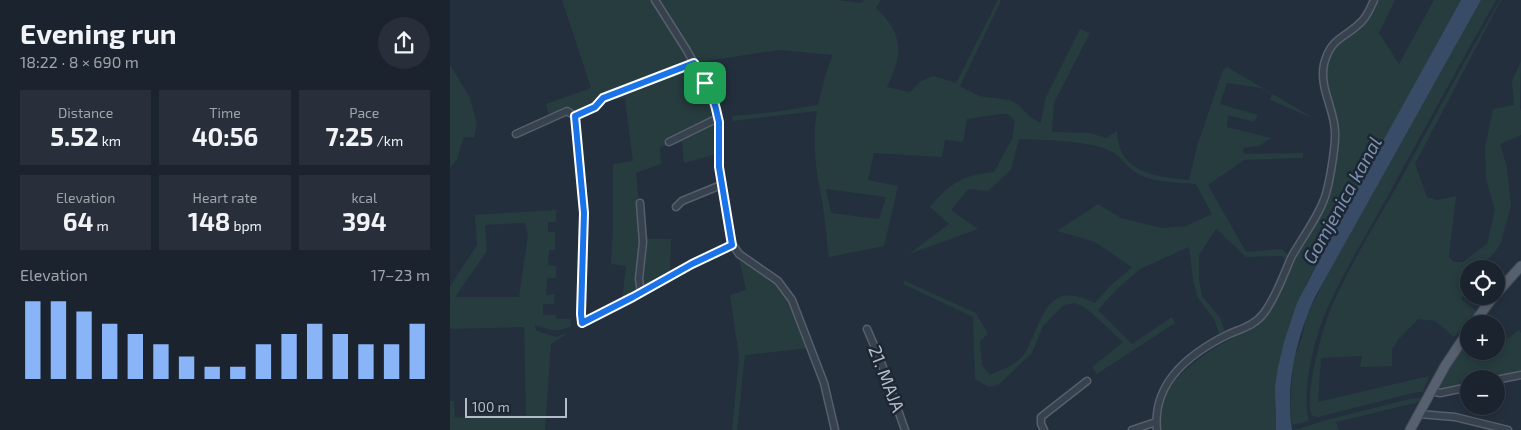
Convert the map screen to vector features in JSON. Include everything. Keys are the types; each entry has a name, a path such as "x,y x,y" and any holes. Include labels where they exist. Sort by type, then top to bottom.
{"main road":[{"path":"1505,284 1521,266"},
{"path":"1480,315 1487,305"},
{"path":"1410,430 1431,391 1460,344"}],"street":[{"path":"655,0 673,26 713,98 718,118 721,185 732,245 739,254 778,281 792,300 824,383 835,430"},
{"path":"1132,430 1156,427 1157,408 1163,391 1171,377 1184,363 1214,343 1247,328 1258,320 1265,311 1293,255 1320,208 1327,189 1335,130 1323,84 1324,64 1333,44 1364,19 1374,0"},
{"path":"575,116 595,107 603,98 694,63"},
{"path":"516,134 566,111 575,116"},
{"path":"575,116 584,213 582,323 692,264 732,245"},
{"path":"670,142 718,118"},
{"path":"676,207 682,201 721,185"},
{"path":"640,203 643,242 640,279 641,293"},
{"name":"21. МАЈА","path":"867,328 905,430"},
{"path":"1505,378 1521,375"},
{"path":"1044,430 1040,420 1043,415 1087,381"},
{"path":"1431,391 1440,393 1460,389"},
{"path":"1418,414 1455,417 1508,430"}],"green space":[{"path":"562,0 837,0 861,3 864,0 881,0 876,8 892,27 898,45 896,64 887,87 910,92 921,81 933,76 956,83 998,0 1001,1 960,86 979,96 1010,100 1019,105 1030,117 1041,123 1045,99 1080,29 1090,33 1054,103 1052,132 1090,133 1106,138 1117,131 1119,145 1124,156 1141,170 1164,177 1189,180 1197,146 1223,70 1227,67 1315,119 1270,100 1272,94 1261,88 1227,83 1220,104 1258,115 1254,122 1228,115 1227,127 1271,138 1259,146 1243,148 1244,154 1303,153 1303,158 1244,160 1208,185 1246,252 1282,249 1289,256 1286,261 1282,256 1246,257 1216,229 1199,255 1199,279 1202,296 1220,318 1226,334 1220,338 1215,321 1198,298 1193,280 1189,247 1140,269 1116,290 1098,310 1132,344 1172,317 1175,323 1097,374 1092,367 1123,342 1086,308 1075,303 1064,305 1043,326 1032,353 998,385 989,387 975,379 973,317 903,284 905,281 976,313 988,334 980,341 982,365 990,375 1012,365 1023,356 1043,315 1054,300 1061,296 1070,295 1095,303 1109,287 1132,267 1095,242 1057,231 1098,204 1121,218 1162,228 1186,226 1212,214 1196,184 1148,178 1131,169 1108,150 1088,144 1019,139 1011,170 988,191 968,189 951,210 978,229 909,254 949,224 930,207 937,199 951,186 965,178 994,172 1012,139 1015,121 1008,114 967,119 963,142 945,140 942,157 874,153 868,180 898,186 884,246 829,257 816,159 815,124 817,111 733,121 732,116 818,105 825,76 833,55 779,50 692,63 701,77 718,118 717,154 684,163 682,142 660,147 661,164 636,173 640,239 671,239 670,273 622,300 626,266 611,264 613,164 633,161 625,98 604,101 550,121 546,104 591,88","holes":["826,189 886,197 879,219 831,213"]},
{"path":"1376,0 1395,0 1379,33 1399,64 1434,0 1461,0 1306,284 1275,408 1276,430 1161,430 1162,409 1168,392 1179,376 1210,351 1261,321 1266,316 1324,205 1337,150 1338,130 1327,91 1325,75 1331,52"},
{"path":"1481,0 1496,0 1345,271 1331,300 1321,325 1310,367 1307,396 1309,421 1292,425 1290,408 1294,358 1302,338 1306,318 1329,271"},
{"path":"1501,0 1415,164 1427,197 1437,200 1456,196 1449,257 1454,262 1460,262 1460,305 1468,305 1476,311 1473,315 1460,315 1460,330 1454,337 1435,321 1418,319 1392,349 1392,366 1360,367 1362,356 1321,358 1318,402 1429,376 1423,392 1318,417 1312,416 1310,395 1314,365 1329,313 1344,280"},
{"path":"1521,61 1521,135 1500,144 1507,167 1511,206 1501,243 1487,260 1466,260 1487,244 1495,210 1486,179 1485,147 1493,109 1514,105 1512,81"},
{"path":"450,65 470,98 477,123 474,138 464,137 457,159 450,168"},
{"path":"556,210 556,222 548,222 548,232 555,232 555,250 549,250 548,265 556,266 556,278 547,278 546,295 555,294 554,304 543,304 543,315 556,315 556,319 571,319 571,326 556,330 534,325 537,331 556,337 569,332 551,344 545,430 450,430 450,401 454,401 455,418 526,415 524,327 450,329 450,286 477,245 475,215","holes":["525,223 528,235 519,297 455,297 487,251 485,225"]},
{"path":"738,253 771,278 790,298 809,348 745,355 737,430 732,430 739,357 730,295 746,290"},
{"path":"1519,330 1521,333 1521,371 1505,375 1505,370 1460,370 1460,386 1440,388 1441,381 1460,350 1460,360 1505,360 1505,338"},
{"path":"1419,398 1422,400 1415,403 1336,422 1339,430 1295,430 1326,420"}],"water":[{"path":"1461,0 1481,0 1315,297 1302,329 1291,379 1290,413 1292,430 1276,430 1275,387 1278,367 1297,303 1350,201"}],"route":[{"path":"694,63 705,83 713,98 719,122 719,167 732,245 692,264 582,323 584,213 575,116 595,107 603,98 694,63"}],"water label":[{"name":"Gomjenica kanal","path":"1342,200"}]}
